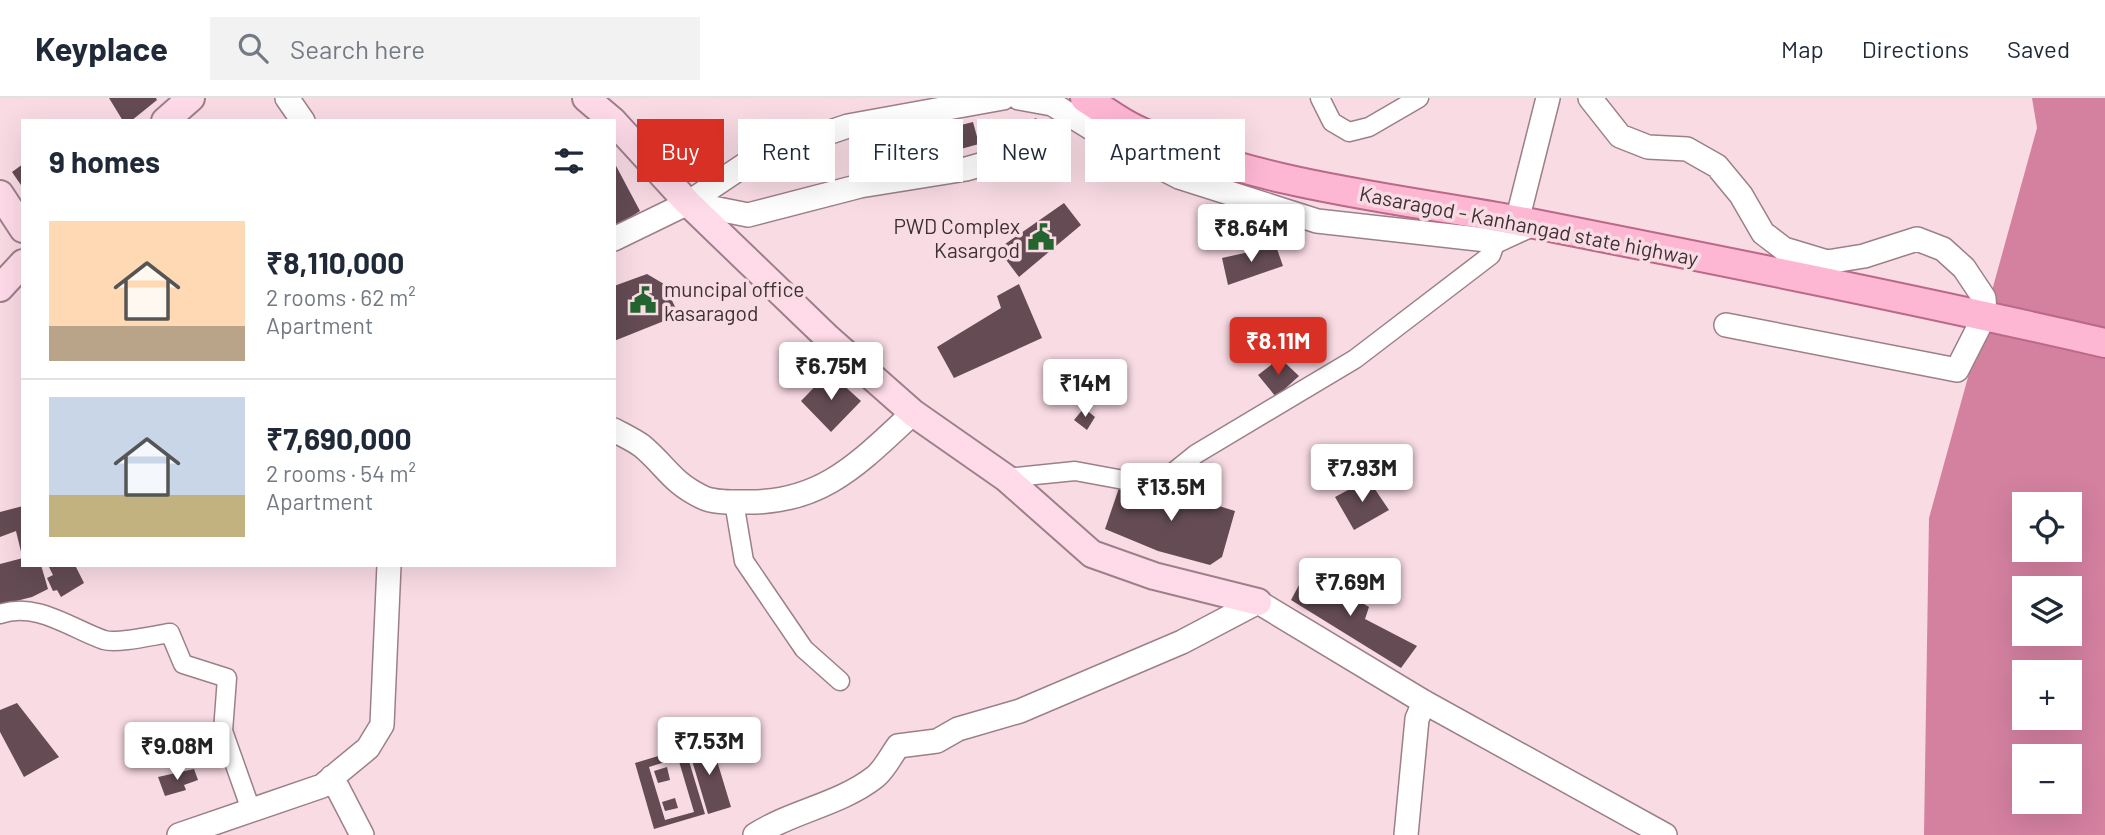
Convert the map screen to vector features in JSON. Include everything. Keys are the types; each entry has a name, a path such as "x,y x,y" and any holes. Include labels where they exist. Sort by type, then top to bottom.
{"main road":[{"path":"586,98 610,119"},
{"name":"Kasaragod - Kanhangad state highway","path":"1085,98 1137,131 1204,156 1313,184 1525,222 1985,315 2105,343"},
{"path":"616,125 688,202 828,338 913,413 1006,478 1092,554 1154,576 1258,602"},
{"path":"0,194 21,226"},
{"path":"0,288 21,265"}],"street":[{"path":"287,98 302,119"},
{"path":"616,238 688,202 743,166 836,130 1003,98"},
{"path":"1019,98 1052,103 1125,149 1179,177 1251,203 1317,221 1496,241"},
{"path":"1320,98 1332,122 1349,132 1369,127 1419,98"},
{"path":"1006,478 1075,471 1140,483 1170,475 1196,454 1355,359 1491,256 1496,241 1525,222 1548,98"},
{"path":"1590,98 1620,136 1648,147 1687,149 1717,166 1741,195 1763,233 1784,249 1827,262 1864,256 1917,239 1943,248 1964,268 1984,298 1985,315 1957,370 1726,325"},
{"path":"688,202 748,215 860,186 977,166"},
{"path":"616,431 642,446 672,479 705,499 762,502 801,497 828,484 873,450 913,413"},
{"path":"734,502 744,561 804,649 840,681"},
{"path":"179,835 322,786 368,748 382,725 389,567"},
{"path":"755,835 775,822 842,797 876,776 898,746 937,741 958,729 1020,710 1182,642 1258,602 1424,702 1665,835"},
{"path":"0,614 13,609 69,622 107,641 170,633 183,664 227,678 223,731 251,810"},
{"path":"1406,835 1417,719 1424,702"},
{"path":"332,777 362,835"}],"shaded area":[{"path":"2032,98 2105,98 2105,835 1924,835 1929,518 2037,128"}],"building":[{"path":"109,98 156,98 157,100 133,119 122,119"},
{"path":"973,122 977,145 963,148 963,124"},
{"path":"21,165 21,185 12,172"},
{"path":"616,166 640,211 616,227"},
{"name":"PWD Complex Kasargod","path":"1064,203 1081,225 1019,277 998,249"},
{"path":"1276,246 1283,266 1228,285 1222,258"},
{"name":"muncipal office kasaragod","path":"647,274 664,284 679,315 616,340 616,285"},
{"path":"1019,284 1042,338 954,378 937,347 1001,308 997,296"},
{"path":"1280,358 1299,376 1276,397 1258,375"},
{"path":"829,372 861,401 831,432 801,401"},
{"path":"1084,408 1095,417 1087,430 1074,420"},
{"path":"1368,479 1389,510 1354,530 1335,497"},
{"path":"1155,486 1235,511 1222,557 1210,565 1158,551 1105,529 1119,488"},
{"path":"21,507 21,552 16,531 0,537 0,512"},
{"path":"21,559 21,567 42,567 48,589 32,597 0,605 0,564"},
{"path":"49,567 76,567 84,583 61,597 57,590 53,591 47,578 53,575"},
{"path":"1307,570 1369,607 1365,619 1417,646 1401,668 1291,600"},
{"path":"17,703 59,757 24,777 0,732 0,710"},
{"path":"711,741 731,807 708,814 688,747"},
{"path":"685,748 705,814 654,829 635,763","holes":["678,758 694,812 665,820 649,767"]},
{"path":"667,767 670,780 658,783 654,771"},
{"path":"194,769 198,780 184,785 186,790 165,796 158,777"},
{"path":"675,798 678,808 665,811 662,802"}],"place":[{"name":"PWD Complex Kasargod","path":"1041,237"},
{"name":"muncipal office kasaragod","path":"643,300"}]}
